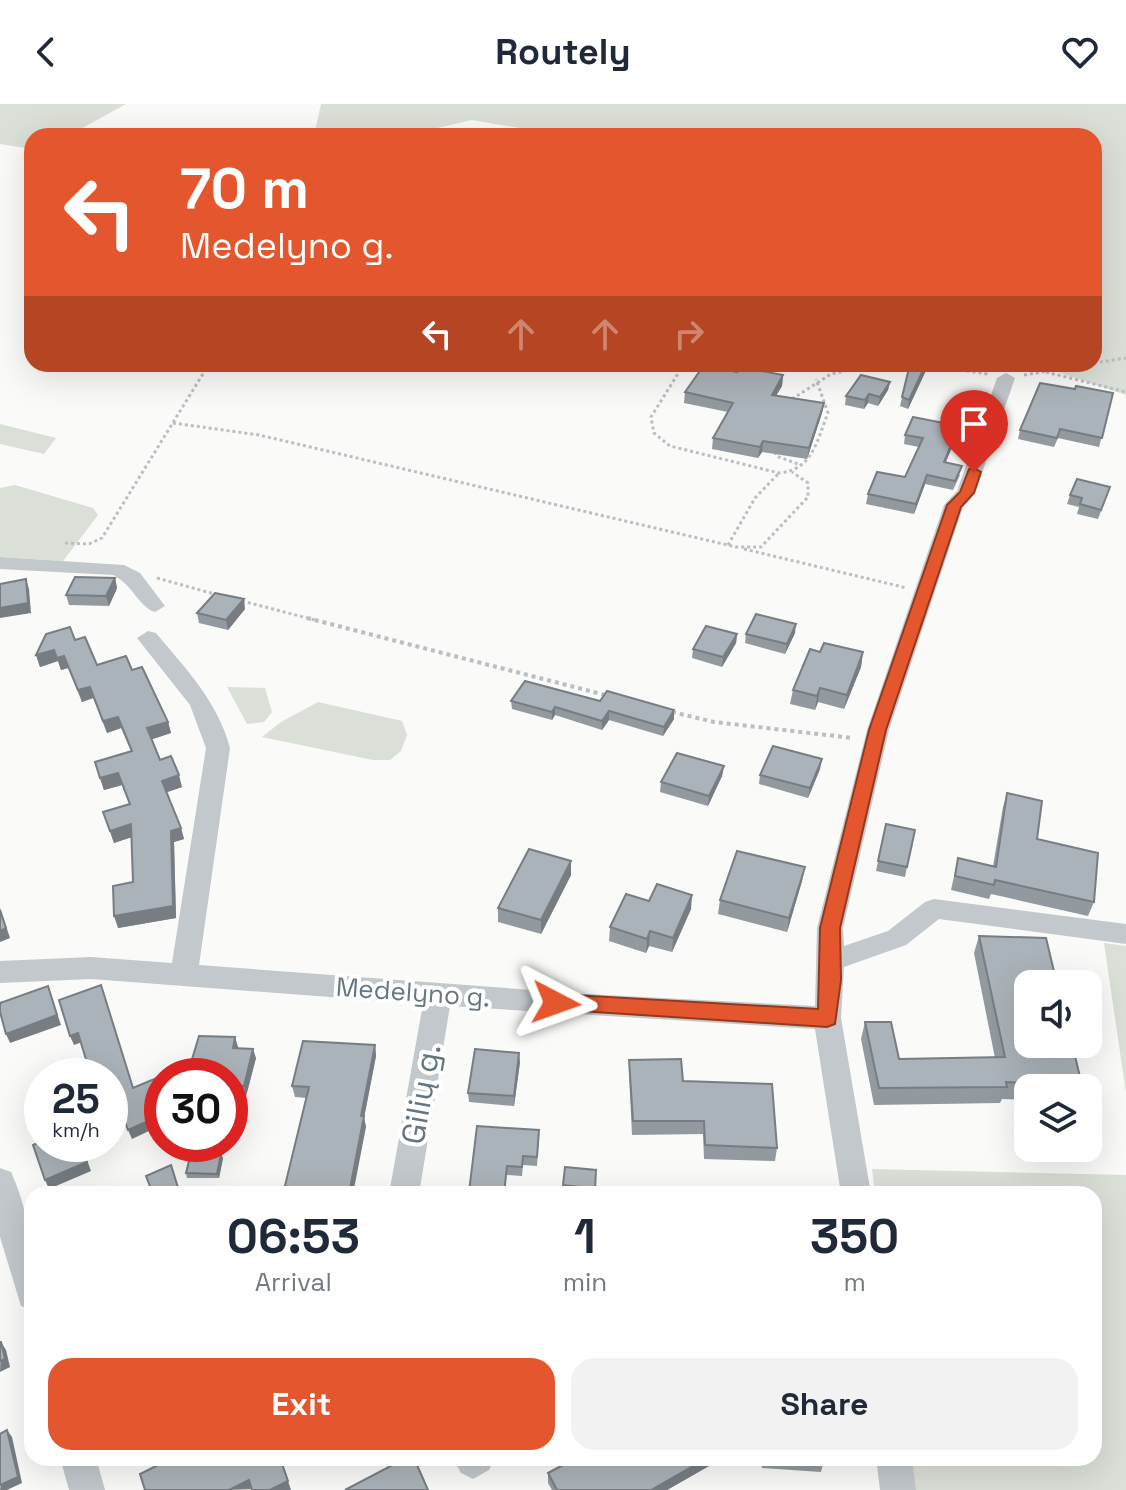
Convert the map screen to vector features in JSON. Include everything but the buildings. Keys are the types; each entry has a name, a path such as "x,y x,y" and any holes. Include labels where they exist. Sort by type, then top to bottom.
{"street":[{"path":"855,1186 827,1018 830,928 875,741 954,505 966,493 1006,378"},
{"path":"0,563 117,569 133,577 155,606"},
{"path":"148,638 200,702 214,727 218,748 184,975"},
{"path":"831,961 897,938 934,909 1126,934"},
{"name":"Medelyno g.","path":"0,972 91,968 438,995 827,1018"},
{"name":"Gilių g.","path":"405,1186 438,995"},
{"path":"0,1182 24,1267"},
{"path":"80,1466 87,1490"},
{"path":"895,1466 898,1490"}],"path":[{"path":"1102,362 1126,358"},
{"path":"65,543 89,544 102,538 204,372"},
{"path":"679,372 651,417 654,433 670,446 779,473 792,472 809,461 828,413 816,379"},
{"path":"789,402 816,379 831,372"},
{"path":"967,372 1006,378 1044,372 1126,392"},
{"path":"173,423 259,435 926,593"},
{"path":"774,443 776,456 802,466"},
{"path":"727,545 761,547 808,497 808,483 792,472"},
{"path":"727,545 755,498 779,473"},
{"path":"124,572 148,574 222,596"},
{"path":"237,600 618,698"},
{"path":"660,709 714,722 875,741"}],"shaded area":[{"path":"0,104 126,104 82,128 24,128 24,148 0,144"},
{"path":"321,104 1126,104 1126,395 1058,372 1102,372 1102,128 520,128 472,120 437,128 316,128"},
{"path":"0,424 56,438 44,454 0,444"},
{"path":"15,485 93,508 98,515 63,561 0,557 0,488"},
{"path":"227,687 265,688 272,712 264,722 247,724"},
{"path":"318,702 402,721 407,735 401,751 390,760 373,760 262,737 281,722"},
{"path":"1104,943 1126,946 1126,1093"},
{"path":"872,1169 1126,1175 1126,1490 913,1490 910,1466 1102,1466 1102,1186 874,1186"}],"route":[{"path":"556,1003 827,1018 831,980 830,928 878,730 954,505 966,493 974,472"}]}
